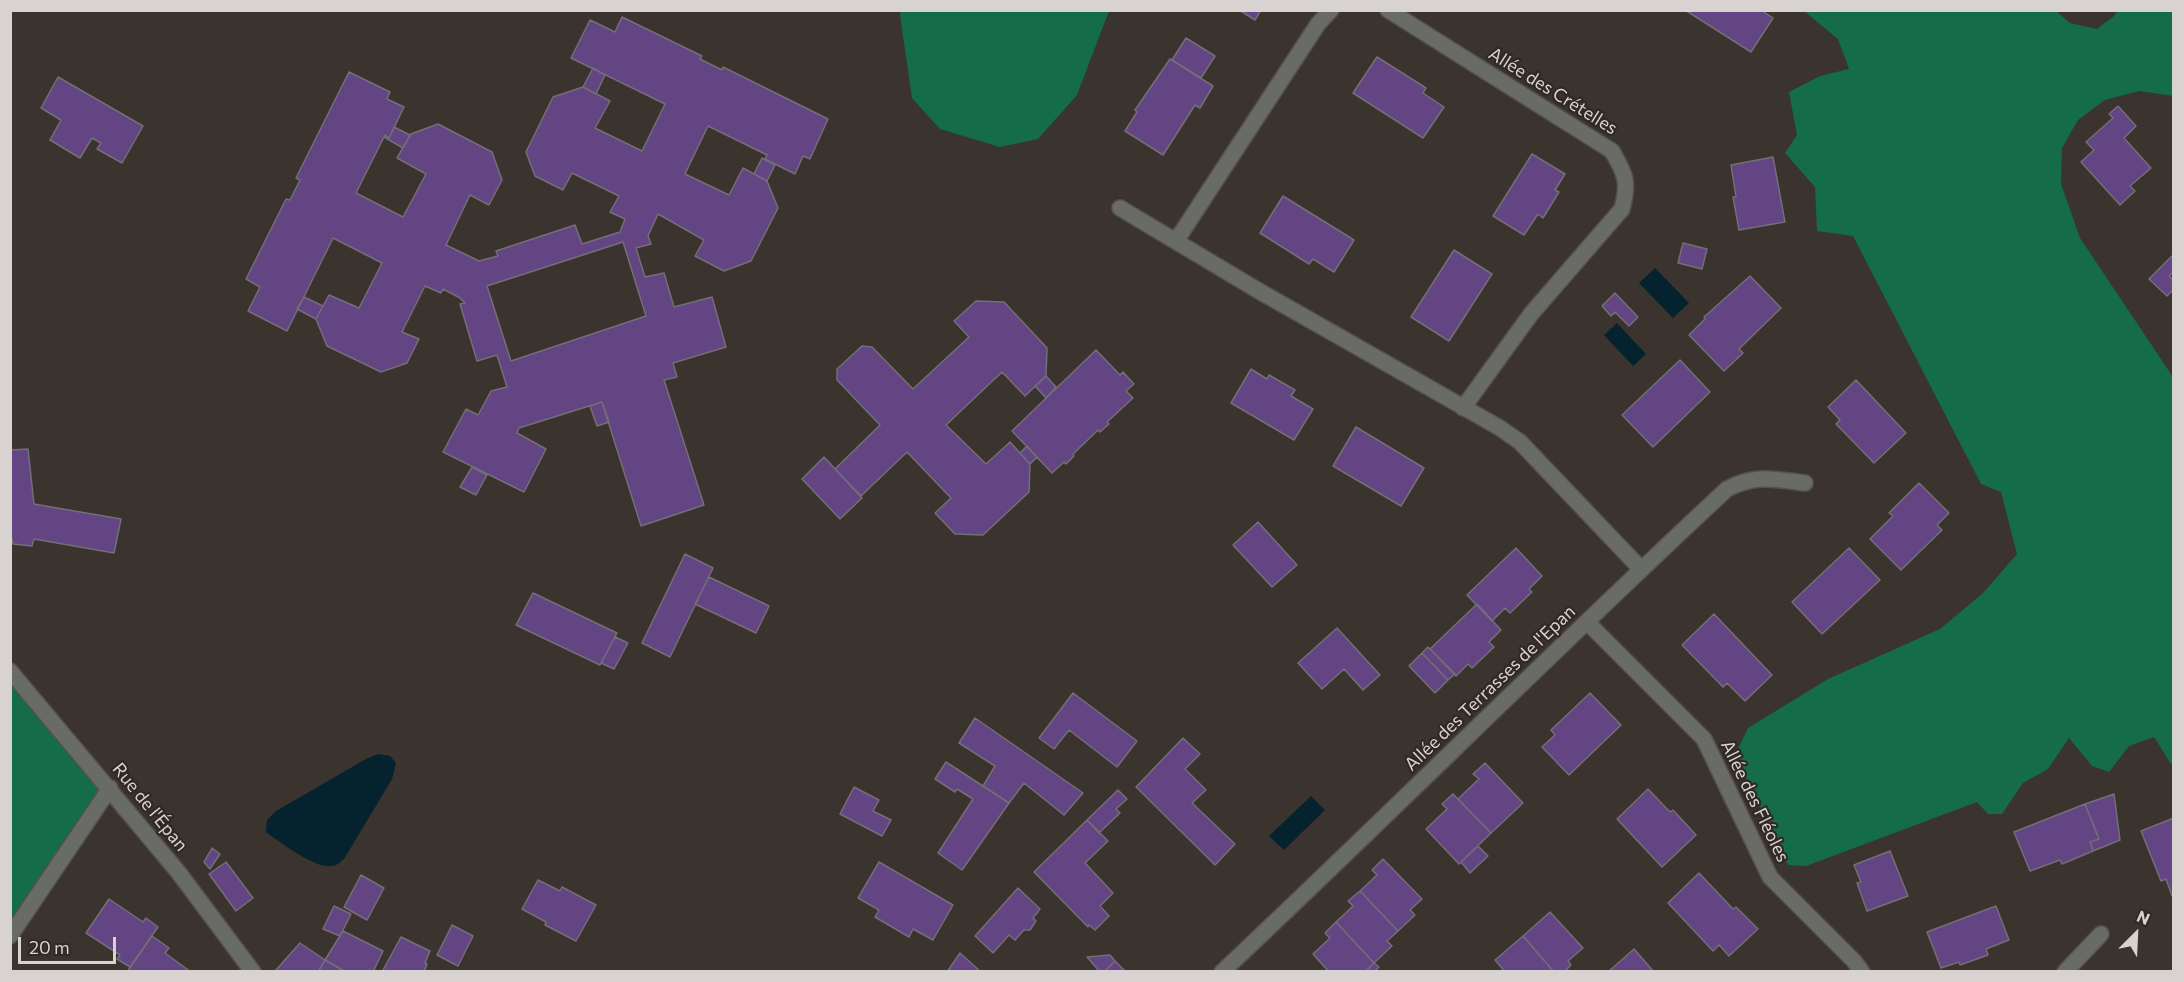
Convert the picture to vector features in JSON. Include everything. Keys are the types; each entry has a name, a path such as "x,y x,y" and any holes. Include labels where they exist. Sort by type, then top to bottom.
{"street":[{"path":"1176,241 1318,24 1331,10"},
{"name":"Allée des Crételles","path":"1388,10 1612,151 1623,170 1627,189 1622,209 1530,314 1463,408"},
{"path":"1120,208 1258,291 1520,442 1641,569"},
{"name":"Allée des Terrasses de l'Epan","path":"1222,972 1727,489 1742,481 1764,478 1805,483"},
{"name":"Allée des Fléoles","path":"1587,622 1704,739 1770,877 1854,961 1862,972"},
{"name":"Rue de l'Épan","path":"10,671 179,873 253,972"},
{"path":"10,936 110,788"},
{"path":"2066,972 2101,934"}],"green space":[{"path":"1109,10 1077,95 1038,139 1000,147 940,129 912,98 901,11"},
{"path":"1804,11 2056,11 2070,23 2097,29 2117,11 2174,11 2173,96 2139,91 2105,100 2078,120 2062,148 2061,184 2080,238 2173,377 2173,764 2154,737 2129,746 2109,772 2092,766 2069,738 2048,769 2023,783 2002,814 1988,814 1977,802 1806,866 1788,865 1735,755 1748,728 1828,679 1940,629 1983,593 2017,554 2001,492 1981,484 1853,236 1817,231 1815,187 1785,153 1797,135 1789,92 1820,76 1849,69 1838,39"},
{"path":"11,671 110,788 11,944"}],"water":[{"path":"1655,268 1689,303 1673,318 1639,283"},
{"path":"1617,323 1646,354 1633,366 1604,335"},
{"path":"378,754 390,756 396,763 392,779 344,859 338,864 325,866 316,863 298,854 266,832 267,820 276,811"},
{"path":"1311,796 1325,810 1284,850 1269,836"}],"building":[{"path":"1239,10 1261,10 1255,20"},
{"path":"1685,10 1761,10 1773,18 1751,52"},
{"path":"622,17 702,56 700,59 722,70 723,67 828,119 810,159 803,156 795,174 765,159 767,155 708,126 685,174 729,195 743,168 767,181 778,208 751,261 724,271 695,256 704,240 658,214 648,236 651,244 636,248 645,277 664,273 674,307 712,297 726,347 673,363 677,377 664,380 704,505 641,526 602,402 519,428 517,433 546,449 524,492 443,452 466,409 478,415 491,391 507,387 497,355 477,361 460,304 465,303 460,298 443,289 441,293 425,286 402,332 419,339 407,363 381,372 327,346 316,319 329,295 359,308 382,263 333,238 287,331 248,311 260,287 246,279 286,199 290,200 300,180 296,178 349,72 390,92 387,99 404,107 389,138 385,135 356,193 403,217 426,174 397,158 411,134 438,124 492,152 502,180 489,205 470,195 446,245 479,261 498,256 496,251 575,225 582,244 620,232 625,219 610,212 619,196 572,173 563,190 535,176 526,152 553,97 583,87 610,101 595,128 642,151 665,104 571,58 590,20 615,32","holes":["623,242 646,316 511,361 487,286"]},
{"path":"1186,38 1215,56 1201,78 1172,60"},
{"path":"1377,57 1426,88 1423,93 1444,107 1423,138 1353,93"},
{"path":"1170,59 1213,86 1200,108 1195,105 1163,155 1125,131 1137,112 1135,110"},
{"path":"593,68 605,75 596,94 583,87"},
{"path":"58,77 143,126 122,163 97,149 101,143 92,138 80,158 50,140 61,120 41,108"},
{"path":"2118,106 2136,126 2124,138 2151,168 2130,186 2135,191 2120,205 2081,162 2094,150 2086,142 2113,118 2109,114"},
{"path":"394,127 410,135 403,148 384,137 385,135 389,138"},
{"path":"1532,154 1565,174 1555,190 1559,192 1543,218 1538,214 1524,235 1493,216"},
{"path":"1773,157 1785,222 1739,230 1733,197 1736,197 1731,165"},
{"path":"762,158 775,165 767,181 754,174"},
{"path":"1283,196 1354,240 1334,272 1313,259 1309,264 1260,233"},
{"path":"1683,243 1707,249 1702,269 1678,263"},
{"path":"1454,250 1492,274 1449,341 1411,317"},
{"path":"2172,256 2174,257 2174,272 2169,276 2174,281 2174,289 2167,296 2149,279"},
{"path":"1750,276 1781,308 1739,349 1743,353 1724,371 1689,335 1705,319 1704,317"},
{"path":"1615,293 1638,317 1629,326 1615,312 1611,316 1602,306"},
{"path":"304,297 323,306 316,319 297,309"},
{"path":"976,301 1004,302 1047,348 1046,376 1025,396 1002,372 946,425 986,464 1010,442 1030,464 1029,492 983,535 955,534 935,513 951,498 907,452 861,496 835,469 880,425 837,380 837,369 862,346 872,347 913,389 969,337 954,321"},
{"path":"1096,350 1120,375 1123,372 1134,384 1126,391 1133,398 1107,422 1109,424 1100,432 1098,430 1073,454 1074,456 1066,464 1064,462 1052,473 1012,431"},
{"path":"1680,360 1710,392 1653,447 1622,415"},
{"path":"1251,369 1267,379 1269,375 1295,390 1291,396 1313,409 1294,440 1231,403"},
{"path":"1046,376 1056,387 1046,398 1035,386"},
{"path":"1856,380 1906,433 1874,463 1836,424 1840,420 1828,407"},
{"path":"602,402 609,422 597,426 590,406"},
{"path":"1356,427 1424,468 1401,506 1333,466"},
{"path":"1027,446 1037,457 1030,464 1020,453"},
{"path":"28,449 34,504 121,519 114,553 34,539 32,546 13,544 10,529 10,450"},
{"path":"824,457 862,498 840,519 802,479"},
{"path":"472,467 487,475 476,495 460,487"},
{"path":"1919,483 1949,513 1937,525 1942,530 1901,570 1870,539 1893,516 1889,513"},
{"path":"1258,522 1297,565 1272,587 1233,545"},
{"path":"1516,548 1542,576 1529,589 1532,592 1510,613 1505,608 1492,621 1467,595"},
{"path":"1849,548 1880,580 1822,634 1792,602"},
{"path":"685,554 713,568 670,657 642,643"},
{"path":"709,577 769,606 756,633 695,604"},
{"path":"533,593 617,633 600,665 516,625"},
{"path":"1477,604 1501,630 1489,642 1494,647 1472,668 1468,664 1456,676 1430,649"},
{"path":"1714,614 1772,675 1745,701 1727,683 1723,687 1682,645"},
{"path":"1337,628 1380,675 1363,690 1344,669 1322,689 1298,663"},
{"path":"615,637 628,643 614,669 601,663"},
{"path":"1428,647 1455,674 1448,680 1422,653"},
{"path":"1422,653 1448,680 1435,693 1409,666"},
{"path":"1073,693 1137,741 1117,767 1069,730 1054,749 1039,738"},
{"path":"1590,693 1621,725 1569,775 1542,747 1555,735 1551,730"},
{"path":"975,718 1083,793 1064,815 1024,783 1009,803 983,786 995,766 959,743"},
{"path":"1183,738 1200,754 1185,769 1206,790 1192,803 1235,844 1215,865 1136,787"},
{"path":"946,762 1009,803 962,870 938,853 973,799 957,789 955,792 935,779"},
{"path":"1485,763 1523,803 1491,833 1458,799 1479,779 1473,774"},
{"path":"854,787 879,800 873,811 891,820 882,836 840,814"},
{"path":"1648,789 1670,812 1673,810 1696,835 1662,867 1617,819"},
{"path":"1118,790 1127,799 1116,809 1120,813 1099,833 1087,820"},
{"path":"1453,794 1491,833 1459,864 1426,829 1447,809 1442,804"},
{"path":"2114,794 2120,840 2093,851 2090,842 2099,839 2085,804"},
{"path":"2085,804 2099,839 2090,842 2093,851 2062,864 2060,860 2030,871 2014,832"},
{"path":"2174,818 2174,895 2172,896 2166,879 2161,881 2141,831"},
{"path":"1087,820 1108,841 1085,863 1113,893 1100,906 1109,916 1095,930 1089,925 1088,927 1034,872"},
{"path":"1478,846 1488,856 1470,873 1461,862"},
{"path":"212,848 220,854 210,869 204,862"},
{"path":"1890,851 1908,896 1867,911 1857,883 1861,882 1854,865"},
{"path":"1383,859 1422,899 1410,910 1415,915 1398,931 1360,891 1377,875 1372,870"},
{"path":"226,862 253,898 236,911 209,874"},
{"path":"879,862 953,905 933,940 913,929 909,937 875,917 879,910 858,898"},
{"path":"1699,873 1733,909 1736,907 1758,929 1729,956 1719,945 1713,951 1668,903"},
{"path":"361,875 384,888 367,920 344,907"},
{"path":"538,880 560,891 562,887 596,905 576,941 545,925 546,922 522,909"},
{"path":"1018,888 1040,909 1033,918 1036,921 1030,930 1024,930 1015,940 1009,935 993,953 975,936"},
{"path":"1360,891 1398,931 1387,941 1392,946 1374,963 1336,922 1353,906 1348,901"},
{"path":"109,899 143,922 146,918 158,927 130,967 117,959 120,955 86,933"},
{"path":"334,906 351,914 340,936 323,929"},
{"path":"1996,906 2009,940 1986,949 1988,955 1960,965 1959,962 1941,968 1927,932"},
{"path":"1550,912 1583,948 1568,961 1571,965 1564,972 1554,972 1523,936"},
{"path":"1336,922 1374,963 1365,972 1329,972 1313,954 1330,938 1325,933"},
{"path":"452,925 473,936 458,966 437,955"},
{"path":"343,931 383,951 373,972 346,972 325,960"},
{"path":"152,936 169,948 165,953 191,972 127,972"},
{"path":"1523,936 1554,972 1505,972 1495,960"},
{"path":"401,937 430,951 424,972 382,972"},
{"path":"300,943 325,960 318,972 278,972 276,970"},
{"path":"1634,949 1654,972 1608,972"},
{"path":"960,953 981,972 947,972"},
{"path":"1110,955 1115,961 1104,972 1100,972 1087,957"},
{"path":"325,960 346,972 318,972"},
{"path":"1115,961 1126,972 1104,972"},
{"path":"1374,963 1379,967 1374,972 1365,972"}]}
